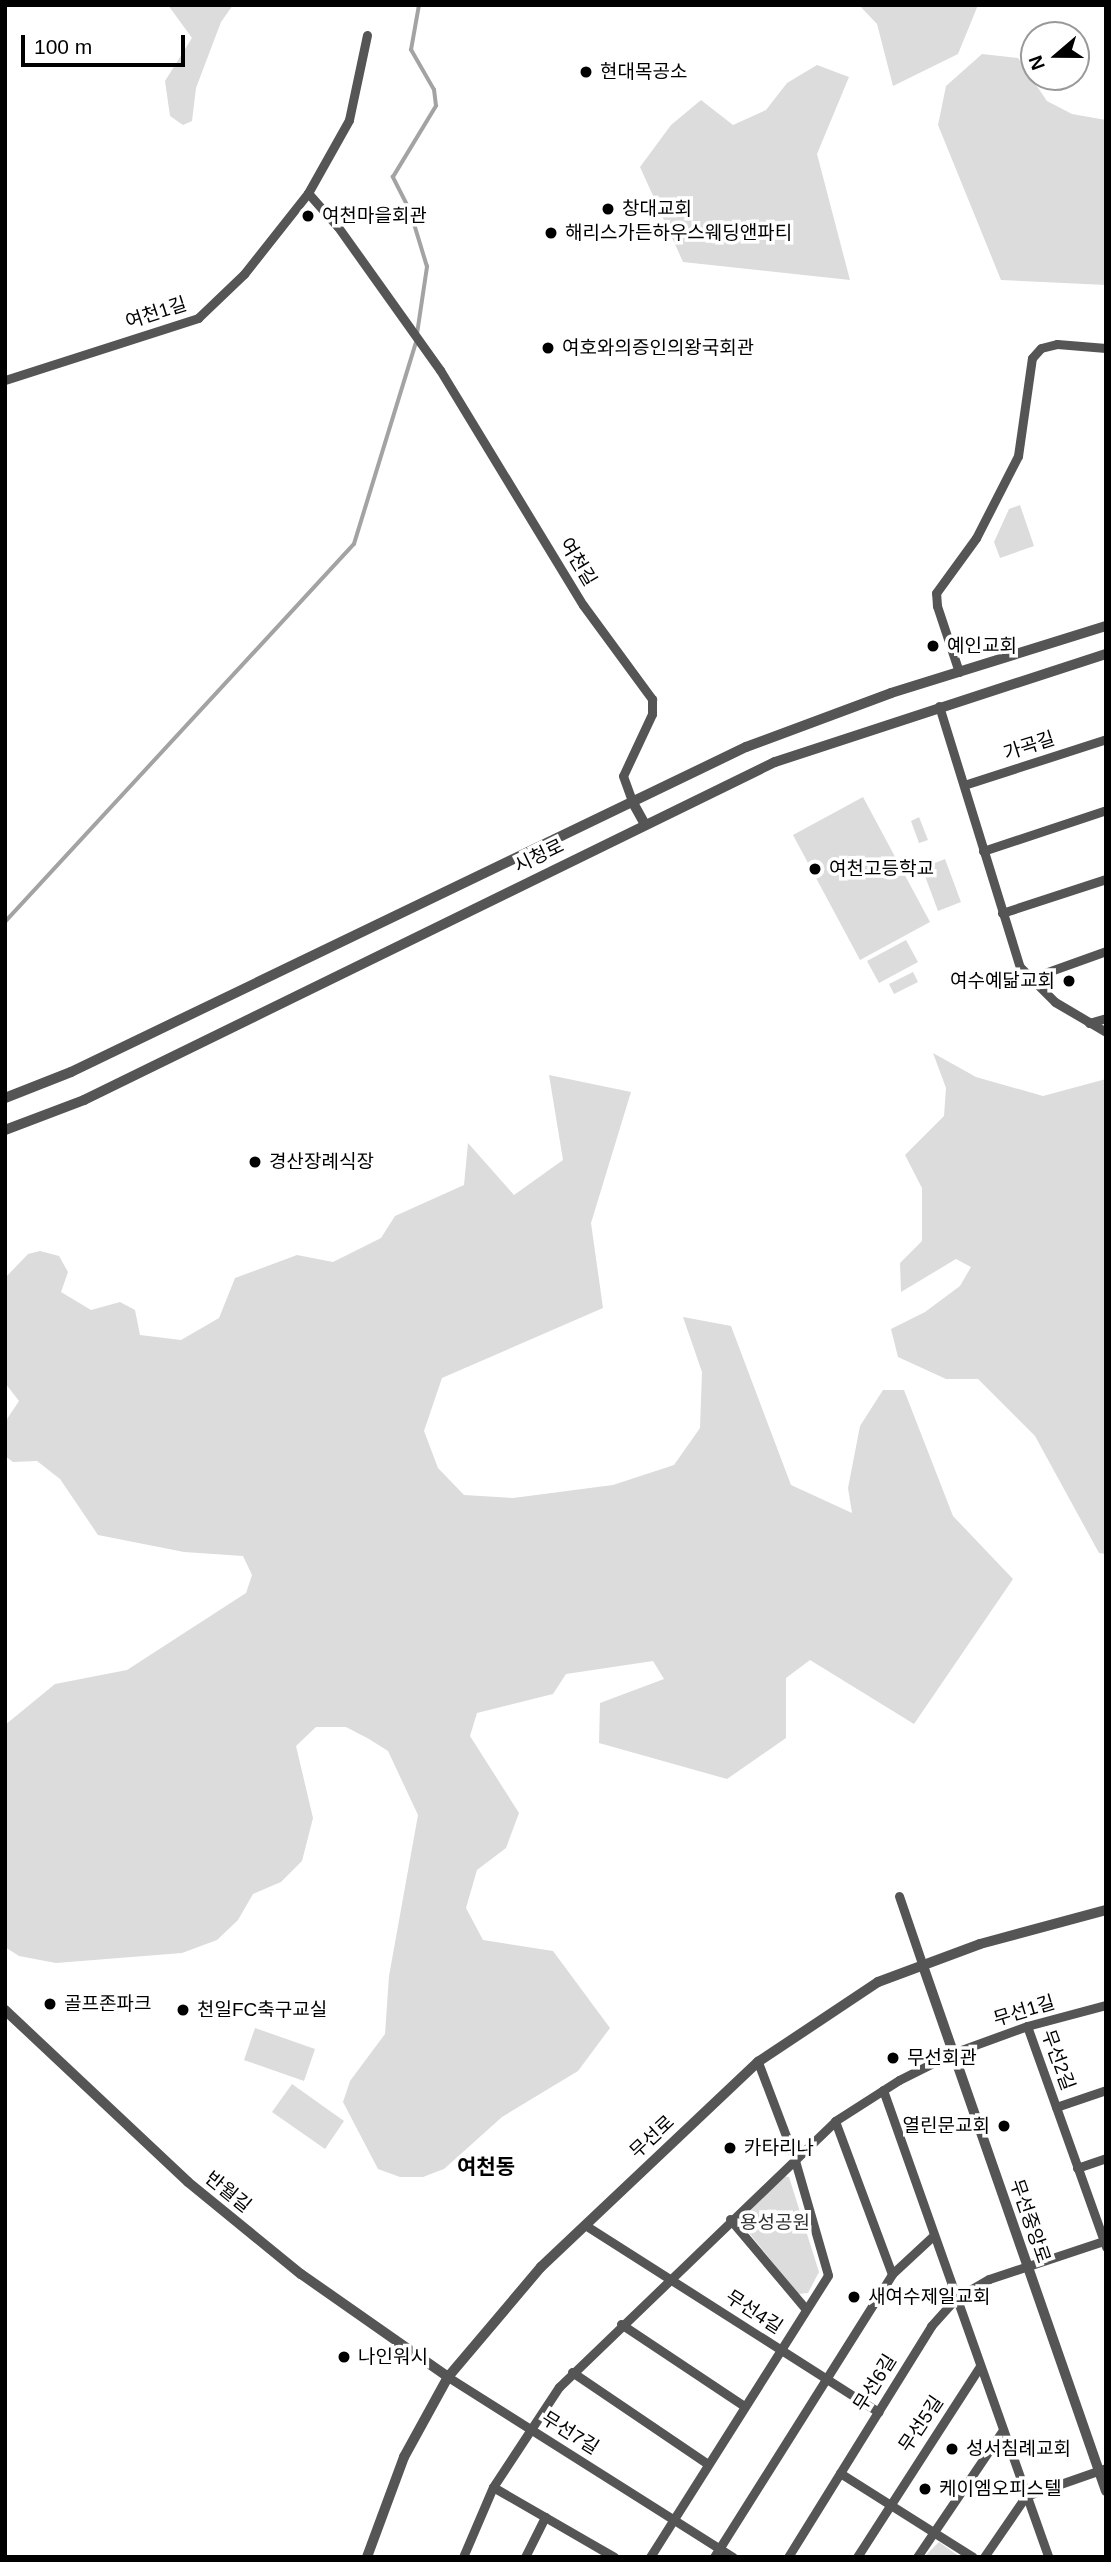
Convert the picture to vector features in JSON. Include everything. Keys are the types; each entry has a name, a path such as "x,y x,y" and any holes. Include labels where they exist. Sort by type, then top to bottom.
{"street":[{"path":"308,193 349,120 367,35"},
{"name":"여천길","path":"308,193 422,344 583,605 652,699 652,714 623,776 632,801"},
{"name":"여천1길","path":"5,380 111,344 172,330 211,310 308,193"},
{"path":"959,672 937,606 936,593 976,538 1018,456 1032,358 1041,348 1058,344 1106,348"},
{"name":"시청로","path":"5,1098 71,1072 746,747 959,672 1106,626"},
{"name":"시청로","path":"5,1130 84,1100 644,823 775,762 939,706 1106,654"},
{"path":"939,706 1002,913 1028,979 1089,1023 1106,1032"},
{"name":"가곡길","path":"964,785 1106,739"},
{"path":"632,801 644,823"},
{"path":"983,851 1106,810"},
{"path":"1002,913 1106,880"},
{"path":"1028,979 1106,951"},
{"path":"1089,1023 1106,1018"},
{"path":"899,1896 922,1963"},
{"name":"무선로","path":"367,2557 404,2457 448,2377 541,2267 758,2062 856,1994 922,1963 1106,1910"},
{"name":"무선중앙로","path":"922,1963 1027,2266 1102,2469 1106,2491"},
{"name":"무선1길","path":"953,2053 1027,2026 1106,2005"},
{"name":"반월길","path":"5,2010 196,2189 301,2274 448,2377"},
{"name":"무선2길","path":"1027,2026 1105,2243"},
{"path":"463,2557 493,2487 529,2428 572,2372 667,2277 835,2121 883,2090 953,2053"},
{"name":"무선4길","path":"585,2225 780,2350 828,2275 794,2157 758,2062"},
{"path":"883,2090 1048,2557"},
{"name":"무선2길","path":"1056,2107 1106,2090"},
{"path":"835,2121 892,2274"},
{"path":"1077,2168 1106,2158"},
{"name":"무선4길","path":"730,2219 805,2308"},
{"path":"717,2552 824,2378 892,2274 934,2235"},
{"name":"무선6길","path":"788,2557 932,2326 956,2298 989,2279 1105,2243"},
{"path":"621,2324 744,2406"},
{"path":"650,2557 780,2350 878,2412"},
{"name":"무선5길","path":"890,2501 980,2366"},
{"path":"572,2372 708,2464"},
{"name":"무선7길","path":"448,2377 673,2519 717,2552 733,2557"},
{"path":"917,2557 1003,2430"},
{"path":"984,2557 1026,2496 1102,2469"},
{"path":"840,2473 890,2501 973,2557"},
{"path":"493,2487 614,2557"},
{"path":"857,2557 890,2501"},
{"path":"525,2557 545,2517"},
{"path":"590,2557 596,2546"}],"green space":[{"path":"168,5 233,5 221,22 196,88 192,121 183,125 170,116 165,81 192,38"},
{"path":"859,5 978,5 958,54 893,86 877,24"},
{"path":"982,54 1018,58 1020,91 1040,91 1047,101 1072,114 1106,120 1106,285 1001,280 938,125 946,86"},
{"path":"817,65 849,77 817,154 850,280 683,262 640,167 671,125 701,100 733,125 766,110 787,83"},
{"path":"1020,505 1034,546 1000,558 994,542 1009,509"},
{"path":"863,797 930,922 860,960 793,835"},
{"path":"919,817 928,840 919,843 911,821"},
{"path":"945,859 961,902 938,911 922,868"},
{"path":"906,940 918,962 879,983 867,961"},
{"path":"913,972 918,982 894,994 889,984"},
{"path":"933,1053 976,1077 1043,1096 1106,1079 1106,1554 1099,1553 1035,1436 978,1379 946,1379 898,1357 891,1329 925,1312 960,1286 971,1267 956,1259 901,1292 900,1263 922,1241 922,1188 905,1155 944,1116 946,1088"},
{"path":"549,1075 631,1092 591,1223 603,1308 442,1378 424,1431 438,1468 464,1495 513,1498 613,1485 674,1465 700,1428 702,1372 683,1317 731,1326 791,1485 852,1513 848,1488 860,1426 883,1390 904,1390 953,1516 1013,1579 914,1724 810,1660 786,1678 786,1738 727,1779 599,1743 600,1703 664,1679 653,1661 566,1674 553,1694 477,1713 470,1736 519,1813 506,1848 477,1870 466,1908 483,1940 553,1951 610,2028 578,2071 502,2117 444,2169 423,2177 400,2177 378,2169 343,2102 350,2081 385,2034 389,1976 418,1815 388,1751 369,1739 346,1727 316,1727 296,1746 313,1818 302,1861 281,1882 253,1894 238,1920 217,1940 182,1953 56,1963 19,1956 5,1947 5,1725 55,1684 127,1670 246,1593 252,1575 243,1556 184,1552 98,1535 60,1479 37,1461 13,1462 5,1456 5,1422 19,1401 5,1383 5,1278 28,1254 40,1251 59,1256 68,1272 61,1292 91,1310 120,1302 135,1310 140,1335 181,1340 219,1318 235,1278 297,1255 333,1262 381,1238 395,1216 464,1185 468,1143 514,1195 563,1160"},
{"path":"255,2028 315,2049 304,2081 244,2060"},
{"path":"292,2084 344,2121 325,2149 272,2112"},
{"name":"용성공원","path":"782,2176 789,2177 819,2272 808,2293 798,2294 742,2224 741,2215"},
{"path":"939,2542 960,2557 924,2557"}],"waterway":[{"path":"417,334 427,267 410,211 393,177 436,106 434,90 411,50 419,5"},
{"path":"5,922 354,544 416,342"}],"place":[{"name":"현대목공소","path":"586,72"},
{"name":"창대교회","path":"608,209"},
{"name":"여천마을회관","path":"308,216"},
{"name":"해리스가든하우스웨딩앤파티","path":"551,233"},
{"name":"여호와의증인의왕국회관","path":"548,348"},
{"name":"예인교회","path":"933,646"},
{"name":"여천고등학교","path":"815,869"},
{"name":"여수예닮교회","path":"1069,981"},
{"name":"경산장례식장","path":"255,1162"},
{"name":"골프존파크","path":"50,2004"},
{"name":"천일FC축구교실","path":"183,2010"},
{"name":"무선회관","path":"893,2058"},
{"name":"열린문교회","path":"1004,2126"},
{"name":"카타리나","path":"730,2148"},
{"name":"새여수제일교회","path":"854,2297"},
{"name":"나인워시","path":"344,2357"},
{"name":"성서침례교회","path":"952,2449"},
{"name":"케이엠오피스텔","path":"925,2489"}],"district":[{"name":"여천동","path":"486,2167"}]}
